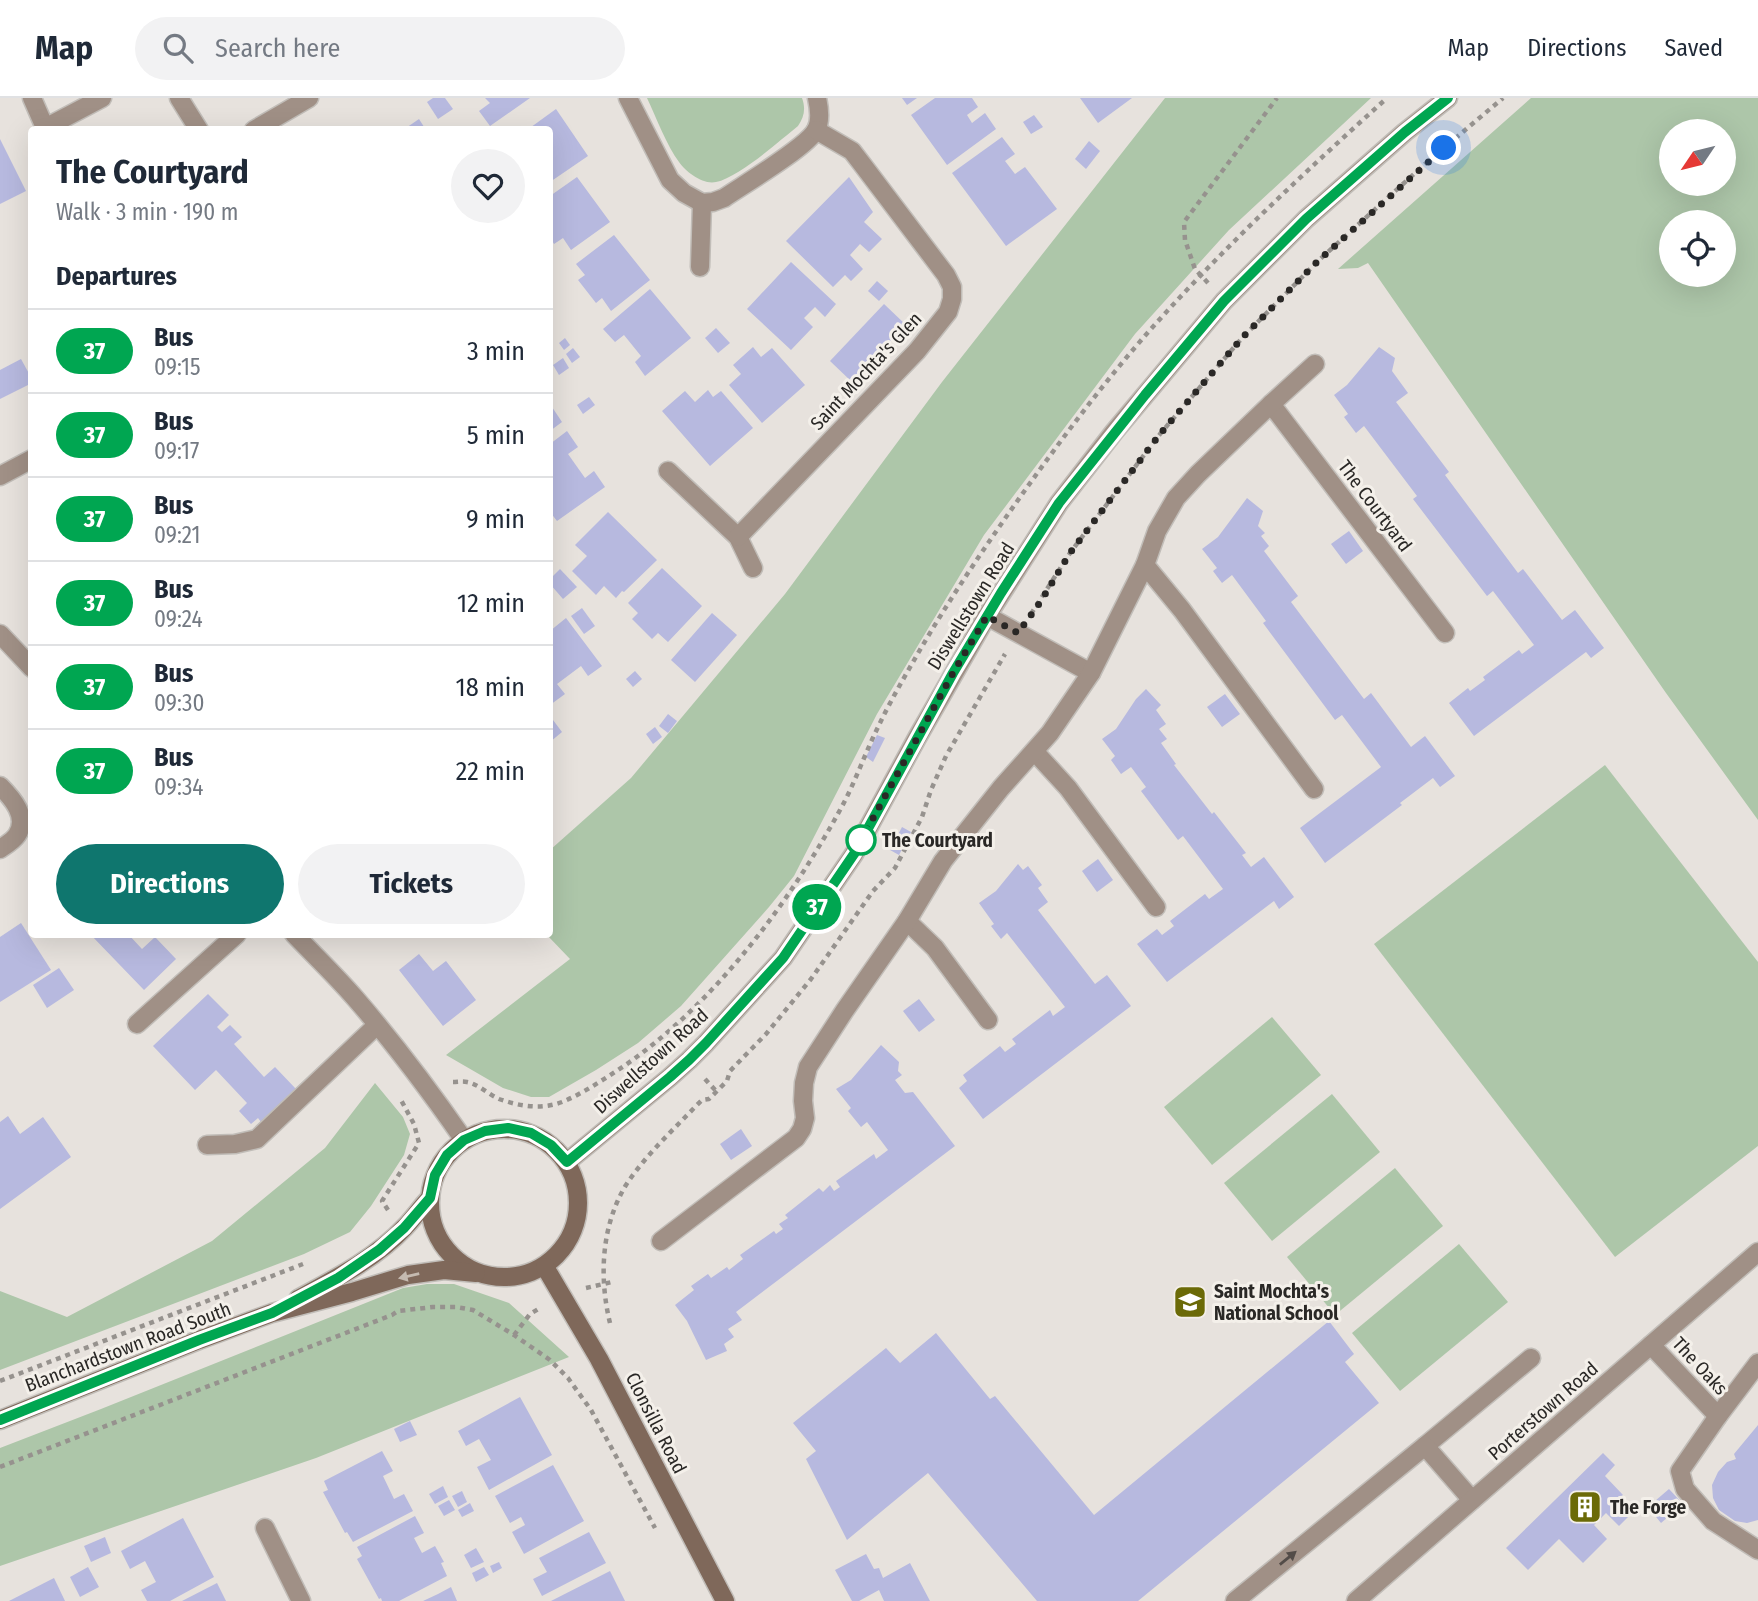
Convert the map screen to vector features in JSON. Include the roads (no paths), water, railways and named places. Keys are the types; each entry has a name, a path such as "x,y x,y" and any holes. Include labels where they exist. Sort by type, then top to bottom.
{"main road":[{"path":"508,1128 531,1133 551,1145 567,1162 577,1184 579,1207 574,1230 563,1251 545,1266 523,1276 500,1278 476,1273 456,1261 440,1242 431,1221 430,1198 435,1175 447,1155 464,1140 485,1131 508,1128"},
{"name":"Blanchardstown Road South","path":"272,1313 338,1278 379,1250 404,1228 430,1198"},
{"name":"Clonsilla Road","path":"545,1266 599,1359 725,1601"},
{"name":"Blanchardstown Road South","path":"0,1420 272,1313 408,1275 444,1270 476,1273"}],"street":[{"path":"32,98 45,126"},
{"path":"51,126 102,98"},
{"path":"179,98 196,126"},
{"path":"261,126 309,98"},
{"path":"628,98 670,180 684,193 702,203 724,198 798,148 816,130 820,110 817,98"},
{"name":"Diswellstown Road","path":"567,1162 689,1060 783,958 854,854 987,616 1059,503 1114,432 1224,301 1306,219 1448,98"},
{"name":"Saint Mochta's Glen","path":"738,537 917,351 948,312 952,299 946,275 862,163 852,151 816,130"},
{"path":"700,267 702,203"},
{"path":"661,1241 796,1138 805,1118 804,1083 808,1067 907,921 943,861 1001,788 1050,733 1091,673 1145,565 1157,531 1176,498 1315,364"},
{"name":"The Courtyard","path":"1271,404 1445,633"},
{"path":"0,476 28,462"},
{"path":"668,471 738,537 754,568"},
{"path":"1145,565 1182,610 1314,789"},
{"path":"987,616 1091,673"},
{"path":"0,634 28,664"},
{"path":"1035,752 1068,788 1156,907"},
{"path":"0,786 12,799 22,826 13,839 0,849"},
{"path":"907,921 935,948 988,1020"},
{"path":"137,1024 233,938"},
{"path":"299,938 352,995 424,1082 464,1140"},
{"path":"207,1145 257,1139 377,1025"},
{"name":"Porterstown Road","path":"1356,1601 1758,1252"},
{"name":"The Oaks","path":"1651,1345 1718,1416"},
{"path":"1235,1601 1531,1358"},
{"name":"The Oaks","path":"1758,1363 1680,1471 1685,1489 1713,1521 1758,1550"},
{"path":"1425,1446 1472,1500"},
{"path":"264,1528 301,1601"}],"place":[{"name":"The Courtyard","path":"861,840"},
{"name":"Saint Mochta's National School","path":"1190,1302"},
{"name":"The Forge","path":"1585,1507"}]}
